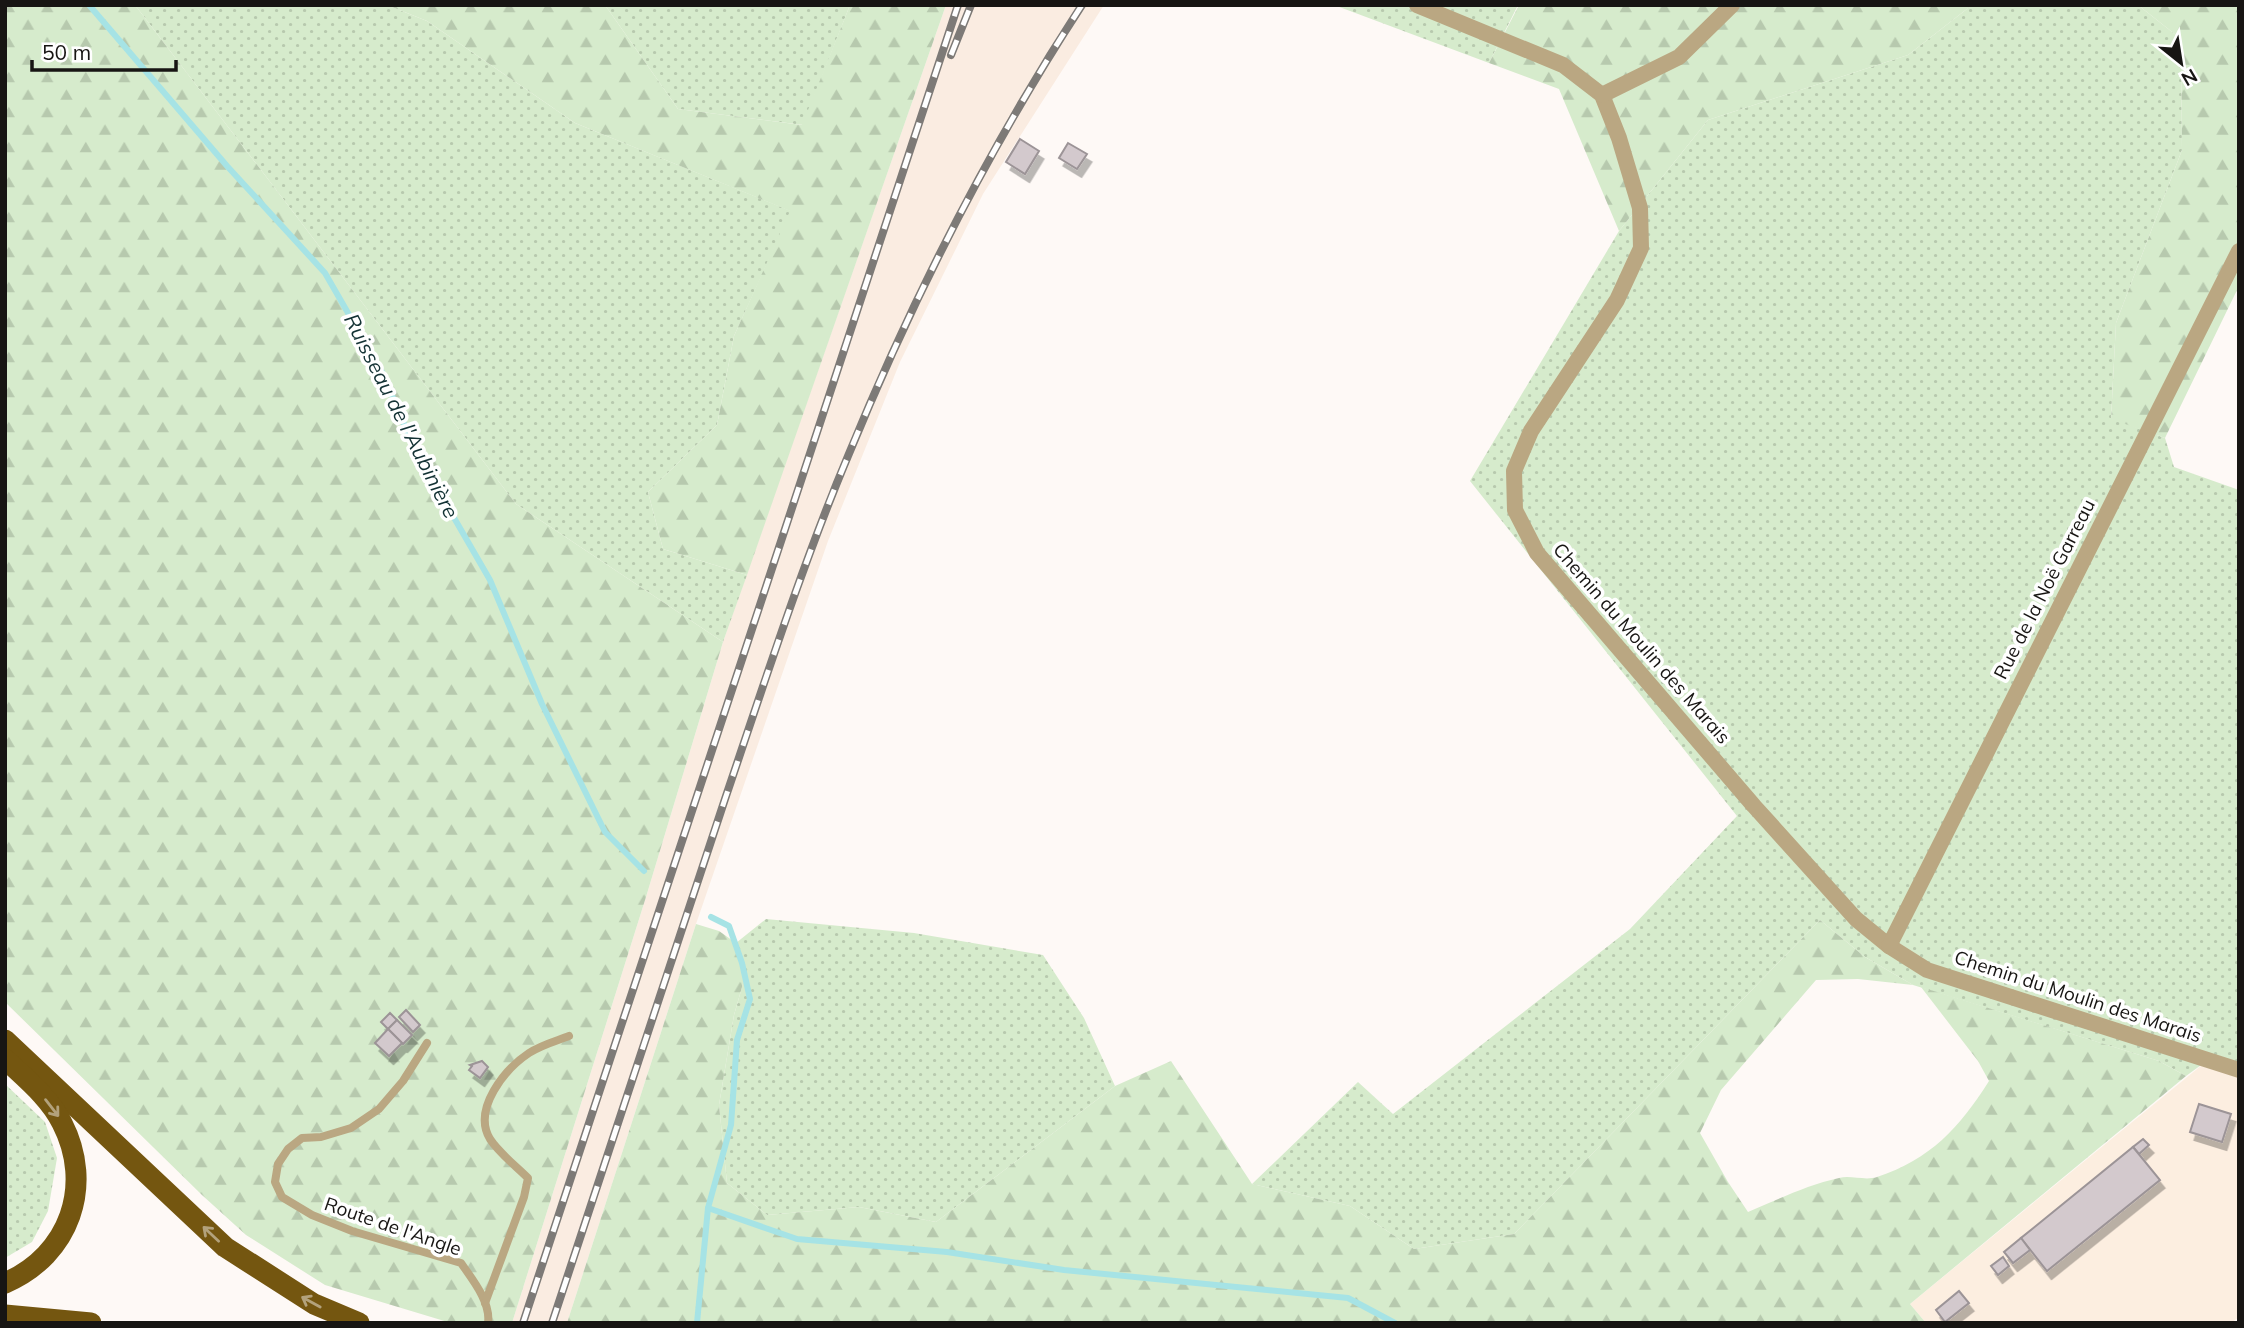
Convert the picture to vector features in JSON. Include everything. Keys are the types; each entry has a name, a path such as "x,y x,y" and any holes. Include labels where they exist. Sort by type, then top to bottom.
{"highway":[{"path":"5,1040 225,1247 314,1304 359,1323"},
{"path":"5,1059 62,1121 74,1152 77,1176 74,1202 66,1226 55,1245 39,1263 20,1277 5,1283"},
{"path":"5,1315 91,1323"}],"street":[{"path":"1417,5 1563,65 1602,95 1679,57 1732,5"},
{"name":"Chemin du Moulin des Marais","path":"1602,95 1619,138 1640,208 1641,248 1617,300 1531,431 1514,471 1515,510 1537,553 1754,806 1856,919 1889,946 1927,970 2239,1069"},
{"name":"Rue de la Noë Garreau","path":"1889,946 2239,251"}],"lane":[{"path":"485,1303 524,1197 528,1178 490,1139 484,1119 490,1096 528,1053 569,1036"},
{"name":"Route de l'Angle","path":"427,1043 402,1082 379,1109 351,1128 321,1137 302,1138 288,1149 278,1164 275,1182 282,1197 312,1215 363,1234 461,1263 485,1303 488,1323"}],"shaded area":[{"path":"946,5 1104,5 983,194 900,362 828,541 696,924 567,1323 512,1323 723,642"},
{"path":"2208,1060 2239,1070 2239,1317 2231,1323 1926,1323 1910,1304"}],"green space":[{"path":"5,5 135,5 516,504 723,642 512,1323 451,1323 325,1285 246,1235 5,1002"},
{"path":"135,5 387,5 427,21 575,123 791,211 734,336 717,425 648,492 663,549 747,575 723,642 516,504"},
{"path":"387,5 605,5 678,109 802,125 850,5 946,5 747,575 663,549 648,492 717,425 734,336 790,211 575,123 427,21"},
{"path":"605,5 850,5 803,125 678,109"},
{"path":"1334,5 1518,5 1489,63"},
{"path":"1519,5 1972,5 1908,55 1708,120 1619,231 1559,89 1489,63"},
{"path":"1972,5 2138,5 2181,39 2182,150 2116,323 2111,418 2165,438 2174,467 2239,490 2239,1070 2208,1060 2186,1076 2159,1061 1913,985 1865,957 1820,920 1514,1234 1414,1249 1350,1206 1252,1184 1358,1082 1393,1114 1630,929 1737,816 1470,481 1619,231 1708,120 1908,55"},
{"path":"2138,5 2239,5 2239,286 2165,438 2111,419 2116,323 2182,150 2181,39"},
{"path":"766,919 914,933 1043,955 1084,1018 1115,1086 936,1222 859,1207 767,1215 727,1183 719,1105 734,1015 746,973 736,943"},
{"path":"1820,920 1865,957 1913,985 1858,979 1816,980 1721,1090 1700,1133 1748,1212 1827,1181 1844,1177 1872,1178 1896,1170 1942,1140 1966,1113 1989,1081 1978,1061 1921,987 2159,1061 2186,1076 1910,1304 1926,1323 567,1323 696,924 719,931 736,943 746,973 734,1015 719,1105 727,1183 767,1215 859,1207 936,1222 1115,1086 1171,1061 1252,1184 1350,1206 1414,1249 1514,1234"},
{"path":"5,1084 45,1122 57,1158 48,1211 32,1242 5,1258"}],"building":[{"path":"1020,139 1039,151 1025,174 1006,162"},
{"path":"1068,143 1087,154 1077,169 1059,158"},
{"path":"406,1010 420,1025 413,1032 399,1017"},
{"path":"390,1013 397,1020 388,1029 381,1022"},
{"path":"397,1020 412,1035 403,1044 388,1029"},
{"path":"388,1029 402,1043 389,1056 375,1043"},
{"path":"482,1061 488,1067 480,1078 469,1070 472,1066 470,1065"},
{"path":"2199,1104 2231,1114 2222,1142 2190,1132"},
{"path":"2143,1139 2149,1145 2139,1154 2133,1147"},
{"path":"2133,1147 2160,1180 2047,1271 2021,1238"},
{"path":"2021,1238 2030,1250 2013,1263 2004,1252"},
{"path":"2003,1257 2009,1266 1998,1275 1991,1266"},
{"path":"1959,1291 1969,1303 1945,1322 1936,1310"}],"waterway":[{"name":"Ruisseau de l'Aubinière","path":"89,5 227,166 325,273 382,372 416,452 490,580 542,704 605,832 644,871"},
{"name":"Ruisseau de l'Aubinière","path":"697,1323 708,1208 731,1125 737,1040 750,999 742,963 729,926 711,917"},
{"path":"708,1208 797,1239 947,1252 1064,1270 1348,1298 1395,1323"}],"railway":[{"path":"523,1323 958,5"},
{"path":"951,55 971,5"},
{"path":"552,1323 754,713 831,498 899,340 954,225 1016,113 1082,5"}]}
